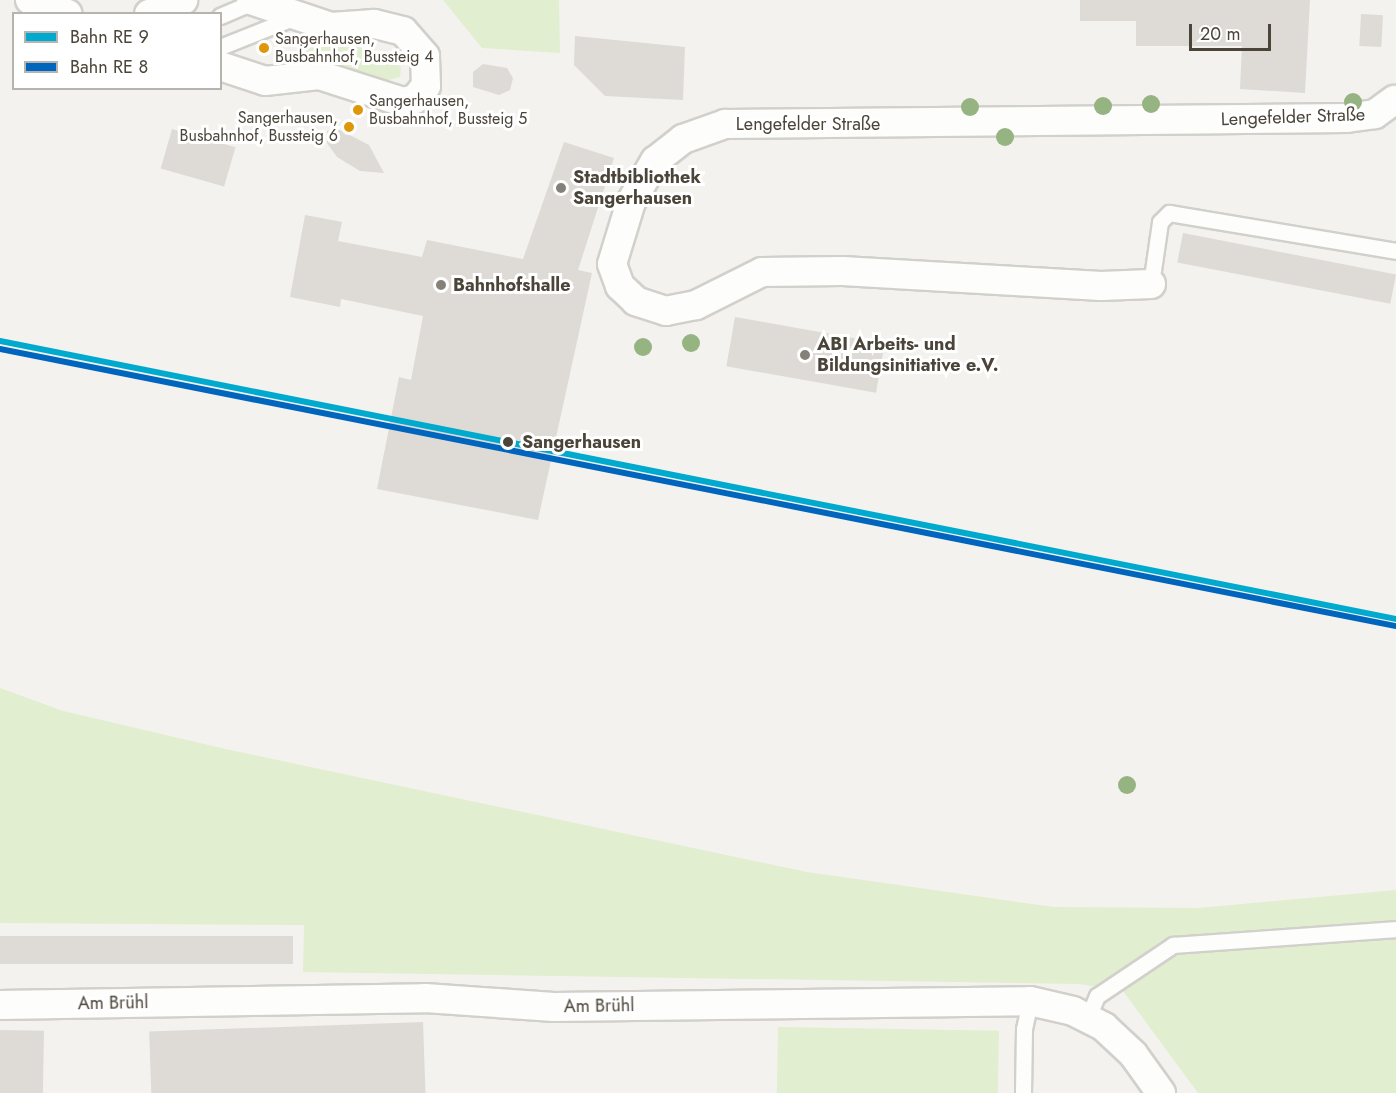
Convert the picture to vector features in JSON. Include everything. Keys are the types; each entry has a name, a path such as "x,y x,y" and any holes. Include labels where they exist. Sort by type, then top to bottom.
{"street":[{"path":"30,0 63,12"},
{"path":"153,12 183,0"},
{"path":"224,60 265,81 319,75 403,102 423,92 425,56 407,33 374,24 331,27 253,1"},
{"name":"Lengefelder Straße","path":"1151,284 1101,286 842,271 762,272 696,305 666,311 636,301 621,286 612,264 632,202 655,161 683,139 725,124 1347,118 1376,114 1395,97"},
{"name":"Am Brühl","path":"0,1005 425,998 554,1007 1030,1001 1088,1017 1118,1038 1161,1093"}],"lane":[{"path":"222,15 253,1"},
{"path":"224,60 298,16"},
{"path":"1151,284 1160,222 1169,213 1396,251"},
{"path":"1088,1017 1097,996 1173,945 1396,929"},
{"path":"1023,1093 1024,1029 1030,1001"}],"green space":[{"path":"443,0 559,0 560,53 482,48"},
{"path":"339,43 389,54 401,68 400,77 385,81 329,64 294,59 302,50"},
{"path":"0,688 63,711 230,750 807,872 1053,907 1198,908 1396,890 1396,1093 1198,1093 1123,991 1079,984 303,972 304,925 0,923"},
{"path":"778,1027 999,1031 998,1093 777,1093"}],"building":[{"path":"1080,0 1310,0 1305,93 1240,89 1242,46 1136,46 1136,21 1080,21"},
{"path":"1361,14 1383,15 1381,47 1359,46"},
{"path":"575,36 685,47 683,100 605,96 574,65"},
{"path":"483,64 507,68 513,78 510,90 499,95 473,87 473,72"},
{"path":"172,129 235,147 224,187 161,168"},
{"path":"338,129 369,145 384,173 360,171 337,157 327,143 327,131"},
{"path":"564,142 614,158 578,270 592,273 538,520 377,489 399,377 411,380 423,316 341,299 340,307 290,297 305,215 342,222 338,241 422,257 427,240 523,259"},
{"path":"1183,233 1396,274 1390,304 1177,262"},
{"name":"ABI Arbeits- und Bildungsinitiative e.V.","path":"735,317 885,343 876,393 726,366"},
{"path":"0,936 293,936 293,964 0,964"},
{"path":"423,1022 425,1093 151,1093 149,1032"},
{"path":"0,1030 44,1031 43,1093 0,1093"}],"transit line":[{"path":"0,341 1396,619"},
{"path":"0,349 1395,626"}],"place":[{"name":"Sangerhausen, Busbahnhof, Bussteig 4","path":"264,48"},
{"name":"Sangerhausen, Busbahnhof, Bussteig 5","path":"358,110"},
{"name":"Sangerhausen, Busbahnhof, Bussteig 6","path":"349,127"},
{"name":"Stadtbibliothek Sangerhausen","path":"561,188"},
{"name":"Bahnhofshalle","path":"441,285"},
{"name":"ABI Arbeits- und Bildungsinitiative e.V.","path":"805,355"},
{"name":"Sangerhausen","path":"508,442"}]}
